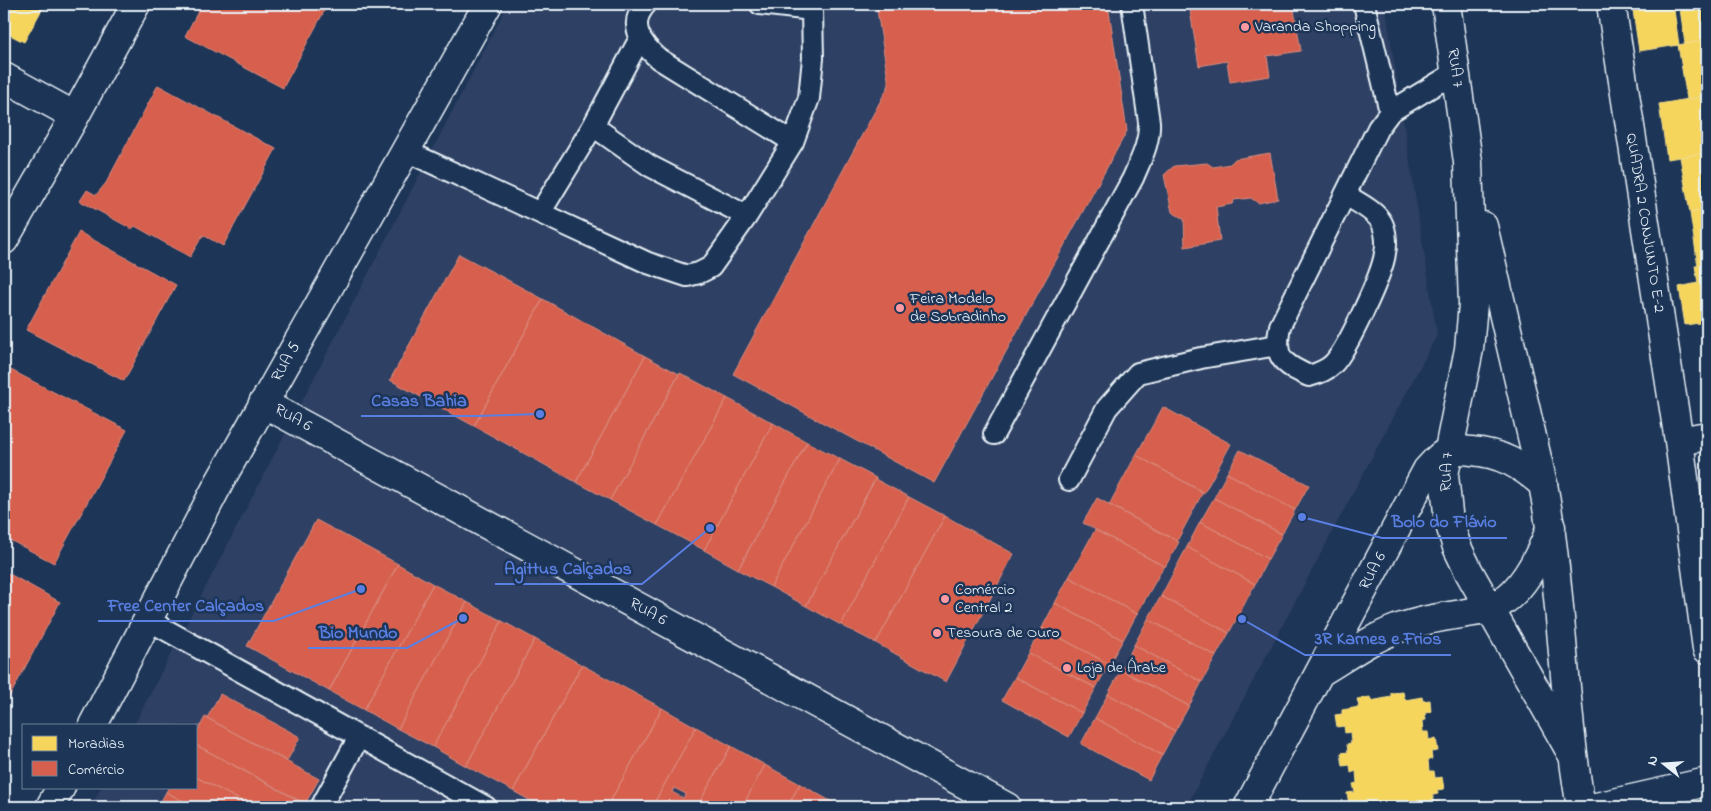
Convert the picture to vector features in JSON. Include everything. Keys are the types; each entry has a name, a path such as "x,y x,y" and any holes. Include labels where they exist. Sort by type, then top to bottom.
{"street":[{"path":"4,240 136,4"},
{"name":"RUA 5","path":"94,724 263,402 488,4"},
{"name":"RUA 7","path":"1446,4 1468,162 1473,304 1469,348 1444,475 1449,522 1456,547 1489,609 1572,754"},
{"name":"QUADRA 2 CONJUNTO E-2","path":"1611,4 1679,441 1707,649"},
{"path":"4,77 75,116"},
{"name":"RUA 7","path":"1468,162 1544,484 1551,527 1572,754 1581,807"},
{"name":"RUA 6","path":"263,402 1007,807"},
{"path":"1679,441 1707,436"},
{"path":"1448,452 1462,450 1488,452 1527,470 1544,484"},
{"name":"RUA 6","path":"1248,807 1322,671 1427,470 1437,459 1448,452"},
{"path":"1489,609 1511,594 1525,579 1538,560 1551,527"},
{"name":"RUA 6","path":"1322,671 1364,645 1398,628 1431,619 1489,609"},
{"path":"1596,807 1707,782"},
{"path":"50,807 60,788"}],"lane":[{"path":"646,4 639,11 636,26 639,40 659,59 793,142"},
{"path":"404,150 648,263 687,276 699,273 711,267 747,216 793,142 809,98 813,58 812,10 760,4"},
{"path":"994,434 1133,178 1145,149 1149,134 1148,122 1132,4"},
{"path":"1364,4 1390,112"},
{"path":"540,212 593,126 639,40"},
{"path":"1346,195 1370,211 1382,222 1386,254 1372,289 1344,347 1333,363 1322,372 1309,376 1292,368 1280,359 1276,345 1280,326 1378,128 1390,112 1456,72"},
{"path":"593,126 650,166 747,216"},
{"path":"1070,480 1107,408 1138,373 1201,358 1276,345"},
{"path":"148,620 486,807"},
{"path":"321,807 359,737"}],"shaded area":[{"path":"508,4 1385,4 1437,335 1186,807 91,807 100,788 198,788 198,724 135,724"}],"building: Moradias":[{"path":"4,4 45,4 24,42 4,32"},
{"path":"1632,4 1707,4 1707,40 1685,44 1680,9 1674,10 1679,45 1639,51"},
{"path":"1707,40 1707,96 1687,99 1678,45"},
{"path":"1707,96 1707,153 1667,159 1659,104"},
{"path":"1707,153 1707,210 1690,213 1680,157"},
{"path":"1707,210 1707,265 1698,266 1690,213"},
{"path":"1707,265 1707,322 1685,325 1679,287 1698,283 1695,266"},
{"path":"1403,692 1405,700 1422,697 1423,701 1430,700 1431,712 1425,713 1426,720 1422,721 1423,732 1428,732 1429,740 1436,738 1438,751 1431,752 1432,759 1428,760 1429,771 1434,771 1435,778 1442,777 1444,789 1437,790 1438,794 1433,795 1434,802 1439,801 1439,805 1446,803 1447,807 1357,807 1356,803 1349,804 1347,793 1355,792 1353,784 1357,783 1356,771 1351,773 1350,765 1343,766 1341,753 1348,752 1347,744 1351,743 1350,732 1345,733 1344,726 1337,727 1335,715 1342,714 1342,710 1359,707 1357,699 1370,697 1371,701 1391,697 1391,693"}],"building: Comércio":[{"path":"202,4 328,4 283,88 185,36"},
{"name":"Feira Modelo de Sobradinho","path":"876,4 1108,4 1127,131 934,483 733,374 889,85"},
{"name":"Varanda Shopping","path":"1189,4 1293,4 1301,51 1267,56 1270,76 1230,82 1227,61 1199,66"},
{"path":"158,85 276,149 223,246 203,235 190,257 135,226 132,229 80,201 87,190 96,195 106,183"},
{"path":"1270,153 1278,199 1258,203 1251,198 1234,200 1232,204 1216,207 1220,241 1185,247 1184,219 1172,212 1164,175 1174,166 1207,163 1213,167 1230,164 1235,159"},
{"path":"79,232 176,285 124,381 26,330"},
{"path":"459,254 543,299 474,426 390,380"},
{"path":"543,299 645,356 576,482 474,426"},
{"path":"645,356 679,374 610,500 576,482"},
{"path":"11,370 127,430 54,563 4,537 4,382"},
{"path":"680,373 727,398 657,525 610,500"},
{"path":"727,398 773,423 704,550 657,525"},
{"path":"1163,407 1231,444 1204,493 1136,455"},
{"path":"773,423 807,442 738,569 704,550"},
{"path":"807,442 840,459 771,587 738,570"},
{"path":"1240,450 1309,485 1295,510 1227,473"},
{"path":"1136,455 1203,492 1177,541 1109,505"},
{"path":"840,459 876,478 806,606 771,587"},
{"path":"1227,473 1295,510 1282,534 1214,498"},
{"path":"875,479 909,497 841,625 806,606"},
{"path":"909,497 945,516 876,643 841,625"},
{"path":"1097,498 1179,542 1165,567 1083,523"},
{"path":"1214,498 1282,534 1268,559 1200,522"},
{"name":"Comércio Central 2","path":"945,516 1014,554 946,682 876,643"},
{"path":"316,520 398,564 329,691 247,646"},
{"path":"1200,522 1268,559 1255,584 1187,547"},
{"path":"1095,530 1164,566 1137,614 1069,577"},
{"path":"1187,547 1255,584 1229,633 1161,596"},
{"path":"398,564 433,584 364,710 329,691"},
{"path":"4,571 60,602 4,707"},
{"path":"1069,577 1137,614 1123,640 1055,603"},
{"path":"433,584 467,602 398,729 364,710"},
{"path":"1161,596 1229,633 1216,656 1148,619"},
{"path":"467,602 502,621 433,747 398,729"},
{"path":"1055,603 1123,640 1109,664 1042,628"},
{"path":"1148,619 1216,656 1202,682 1134,645"},
{"path":"502,621 535,639 466,766 433,747"},
{"path":"1042,628 1109,664 1096,688 1028,653"},
{"path":"535,639 582,665 513,791 466,766"},
{"path":"1134,645 1202,682 1189,706 1121,670"},
{"path":"1028,653 1096,688 1082,713 1015,677"},
{"path":"582,665 662,708 607,807 542,807 513,791"},
{"path":"1121,670 1189,706 1175,731 1108,694"},
{"path":"1015,677 1082,713 1069,737 1002,700"},
{"path":"220,694 300,737 287,761 207,718"},
{"path":"1108,694 1175,731 1162,755 1095,718"},
{"path":"662,708 696,727 652,807 607,807"},
{"path":"205,717 319,779 305,804 198,746 198,730"},
{"path":"1095,718 1162,755 1149,780 1081,744"},
{"path":"696,727 731,746 697,807 652,807","holes":["674,788 686,794 683,798 672,792"]},
{"path":"198,746 304,803 301,807 253,807 198,778"},
{"path":"731,746 765,765 742,807 697,807"},
{"path":"765,765 800,784 787,807 742,807"},
{"path":"198,778 253,807 194,807 166,792 168,788 198,788"},
{"path":"800,784 834,803 831,807 787,807"},
{"path":"166,792 194,807 158,807"}],"place":[{"name":"Varanda Shopping","path":"1245,27"},
{"name":"Feira Modelo de Sobradinho","path":"900,308"},
{"name":"Casas Bahia","path":"540,414"},
{"name":"Bolo do Flávio","path":"1302,517"},
{"name":"Agittus Calçados","path":"710,528"},
{"name":"Free Center Calçados","path":"361,589"},
{"name":"Comércio Central 2","path":"945,599"},
{"name":"Bio Mundo","path":"463,618"},
{"name":"3R Karnes e Frios","path":"1242,619"},
{"name":"Tesoura de Ouro","path":"937,633"},
{"name":"Loja de Árabe","path":"1067,668"}]}
